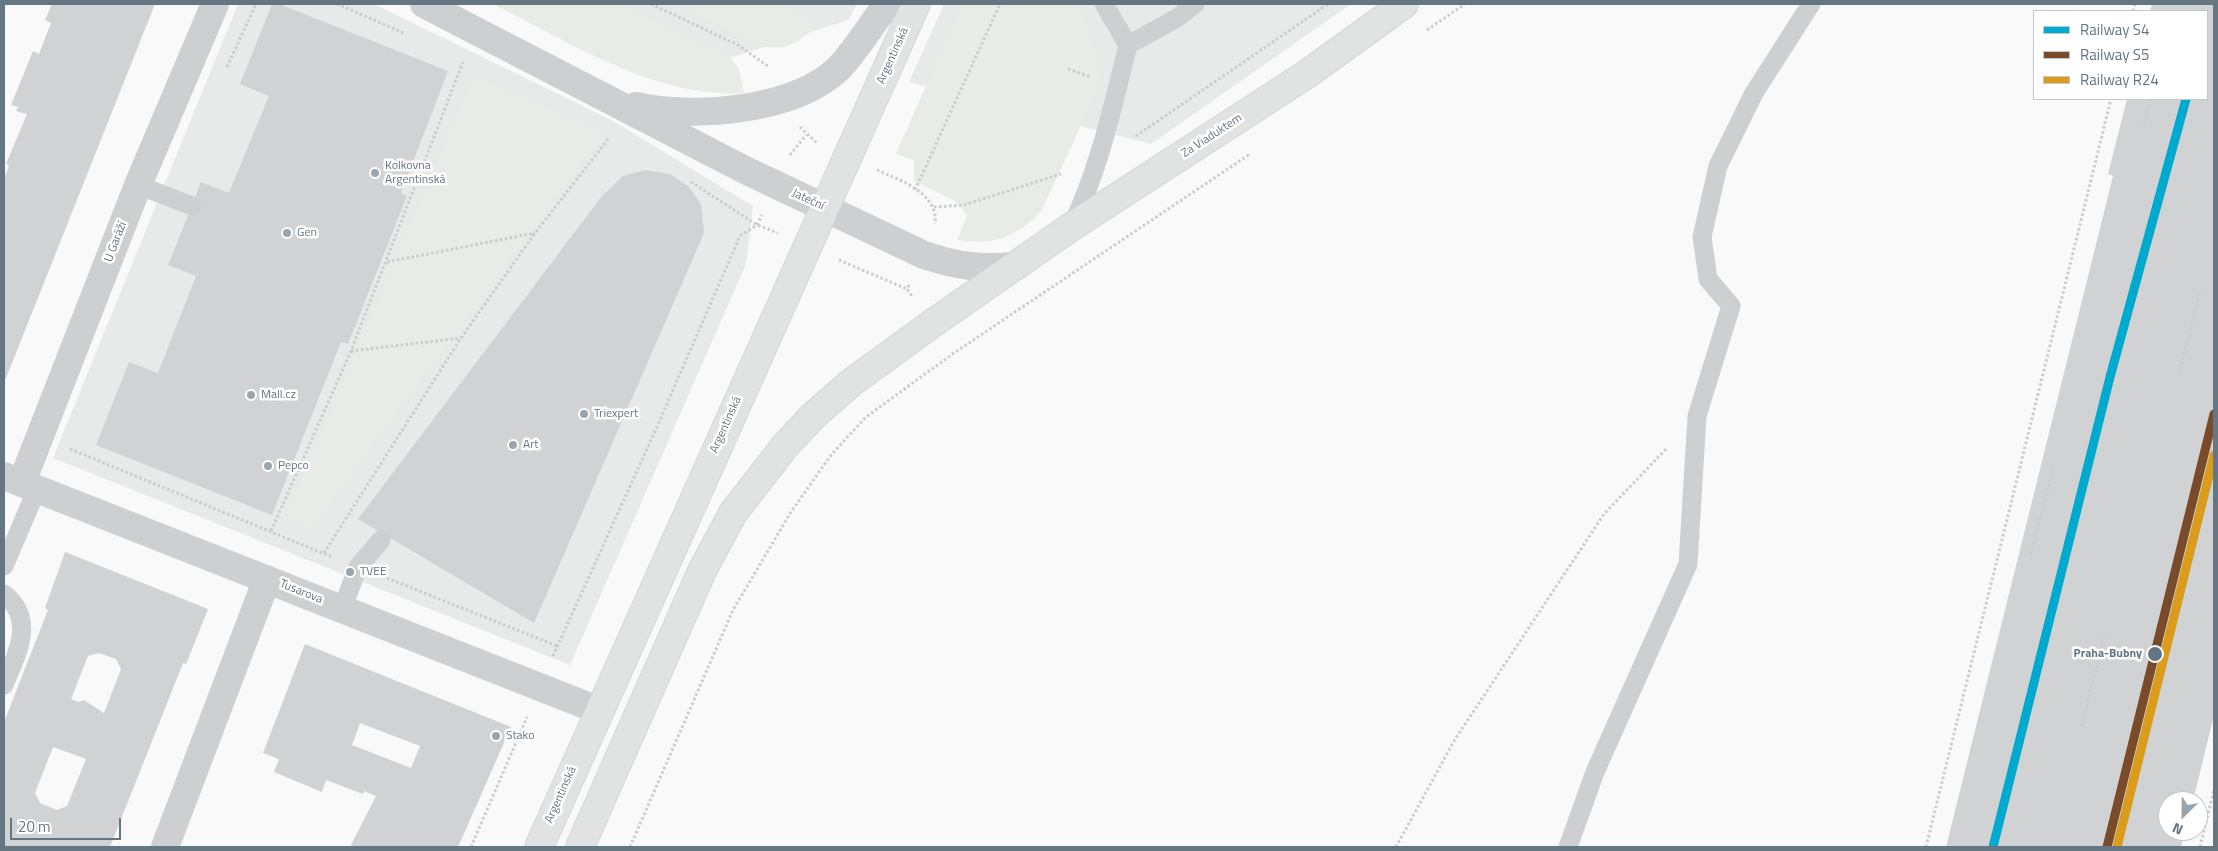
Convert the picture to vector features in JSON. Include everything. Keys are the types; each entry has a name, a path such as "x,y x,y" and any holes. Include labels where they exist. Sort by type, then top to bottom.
{"main road":[{"name":"Argentinská","path":"539,847 598,710 916,4"},
{"name":"Za Viaduktem","path":"1018,265 1071,227 1306,74 1404,4"},
{"path":"580,847 702,571 733,513 755,483 812,416 852,382 1018,265"}],"street":[{"name":"U Garáží","path":"21,482 138,185 215,4"},
{"name":"Jateční","path":"424,4 745,170 924,255 952,265 995,268 1018,265"},
{"name":"Jateční","path":"608,98 671,111 703,112 762,105 805,90 838,69 887,4"},
{"name":"Tusarova","path":"21,482 598,710"},
{"path":"165,847 267,579"}],"lane":[{"path":"1104,4 1128,45"},
{"path":"1071,227 1089,190 1101,156 1128,45 1180,11 1196,4"},
{"path":"1568,847 1595,772 1688,564 1697,416 1731,306 1708,279 1702,237 1718,166 1754,93 1811,4"},
{"path":"138,185 192,206"},
{"path":"4,566 21,482"},
{"path":"342,608 358,567 381,540"},
{"path":"4,594 10,599 20,616 23,637 4,685"}],"path":[{"path":"336,4 410,36"},
{"path":"652,4 738,46 773,70"},
{"path":"916,190 1000,4"},
{"path":"1128,141 1328,4"},
{"path":"1424,32 1465,4"},
{"path":"271,531 351,351 387,262 464,60 455,56"},
{"path":"1926,847 2111,100"},
{"path":"2144,126 2151,100"},
{"path":"324,553 461,338 535,233 614,132"},
{"path":"789,158 806,135 824,147"},
{"path":"630,847 733,610 791,512 831,454 866,417 954,353 1254,151"},
{"path":"934,207 964,206 1061,174"},
{"path":"893,177 927,198 934,207 936,218 933,233"},
{"path":"553,654 740,236 757,225 784,236"},
{"path":"387,262 535,233"},
{"path":"836,258 907,289 917,302"},
{"path":"907,289 911,282"},
{"path":"2179,374 2200,291"},
{"path":"351,351 461,338"},
{"path":"1396,847 1454,741 1604,514 1697,416"},
{"path":"67,448 557,646"},
{"path":"2031,554 2054,465"},
{"path":"2082,726 2104,637"},
{"path":"471,847 529,713"},
{"path":"2200,847 2214,790"}],"shaded area":[{"path":"238,4 374,4 611,120 753,206 746,264 570,665 53,458"},
{"path":"493,4 616,4 729,56 739,69 744,93 711,92 679,87 646,77 614,65"},
{"path":"525,4 857,4 848,20 717,62"},
{"path":"675,4 777,4 820,25 797,42 784,47 766,47"},
{"path":"944,4 1351,4 1151,144 909,82"},
{"path":"962,4 1072,4 1074,10 1082,6 1101,73 1100,84 1042,210 1024,227 1014,233 982,242 957,240 967,215 955,201 914,181 914,160 896,154"},
{"path":"473,76 604,133 312,528 286,516"}],"building":[{"path":"52,4 155,4 4,383 4,174 6,175 9,165 6,164 27,114 16,111 18,107 11,105 33,51 39,54 51,23 45,20"},
{"name":"Gen","path":"272,4 279,4 448,71 401,193 407,196 348,344 341,342 272,515 96,445 129,362 158,373 196,276 168,265 201,182 229,193 269,96 240,84"},
{"path":"2152,4 2214,4 2214,715 2195,791 2158,791 2158,841 2182,841 2181,847 1946,847 2113,176 2108,174 2127,100 2208,100 2208,10 2150,10"},
{"name":"Art","path":"645,170 670,174 688,186 701,204 704,233 534,623 358,519 602,196 623,176"},
{"path":"65,552 208,609 186,664 183,663 110,847 4,847 4,722 48,610 45,608","holes":["99,653 116,659 121,669 104,713 84,700 79,702 71,699 88,656","53,747 86,759 67,806 57,810 40,803 35,793"]},
{"path":"305,644 511,727 458,847 350,847 376,796 364,791 363,794 326,780 322,792 274,772 279,759 263,753","holes":["360,723 420,746 411,768 352,745"]}],"rail line":[{"name":"S4","path":"1993,847 2110,377 2186,100"},
{"name":"S5","path":"2107,847 2214,414"},
{"name":"R24","path":"2117,847 2214,455"}],"place":[{"name":"Kolkovna Argentinská","path":"375,173"},
{"name":"Gen","path":"287,233"},
{"name":"Mall.cz","path":"251,395"},
{"name":"Triexpert","path":"584,414"},
{"name":"Art","path":"513,445"},
{"name":"Pepco","path":"268,466"},
{"name":"TVEE","path":"350,572"},
{"name":"Praha-Bubny","path":"2155,654"},
{"name":"Stako","path":"496,736"}]}
